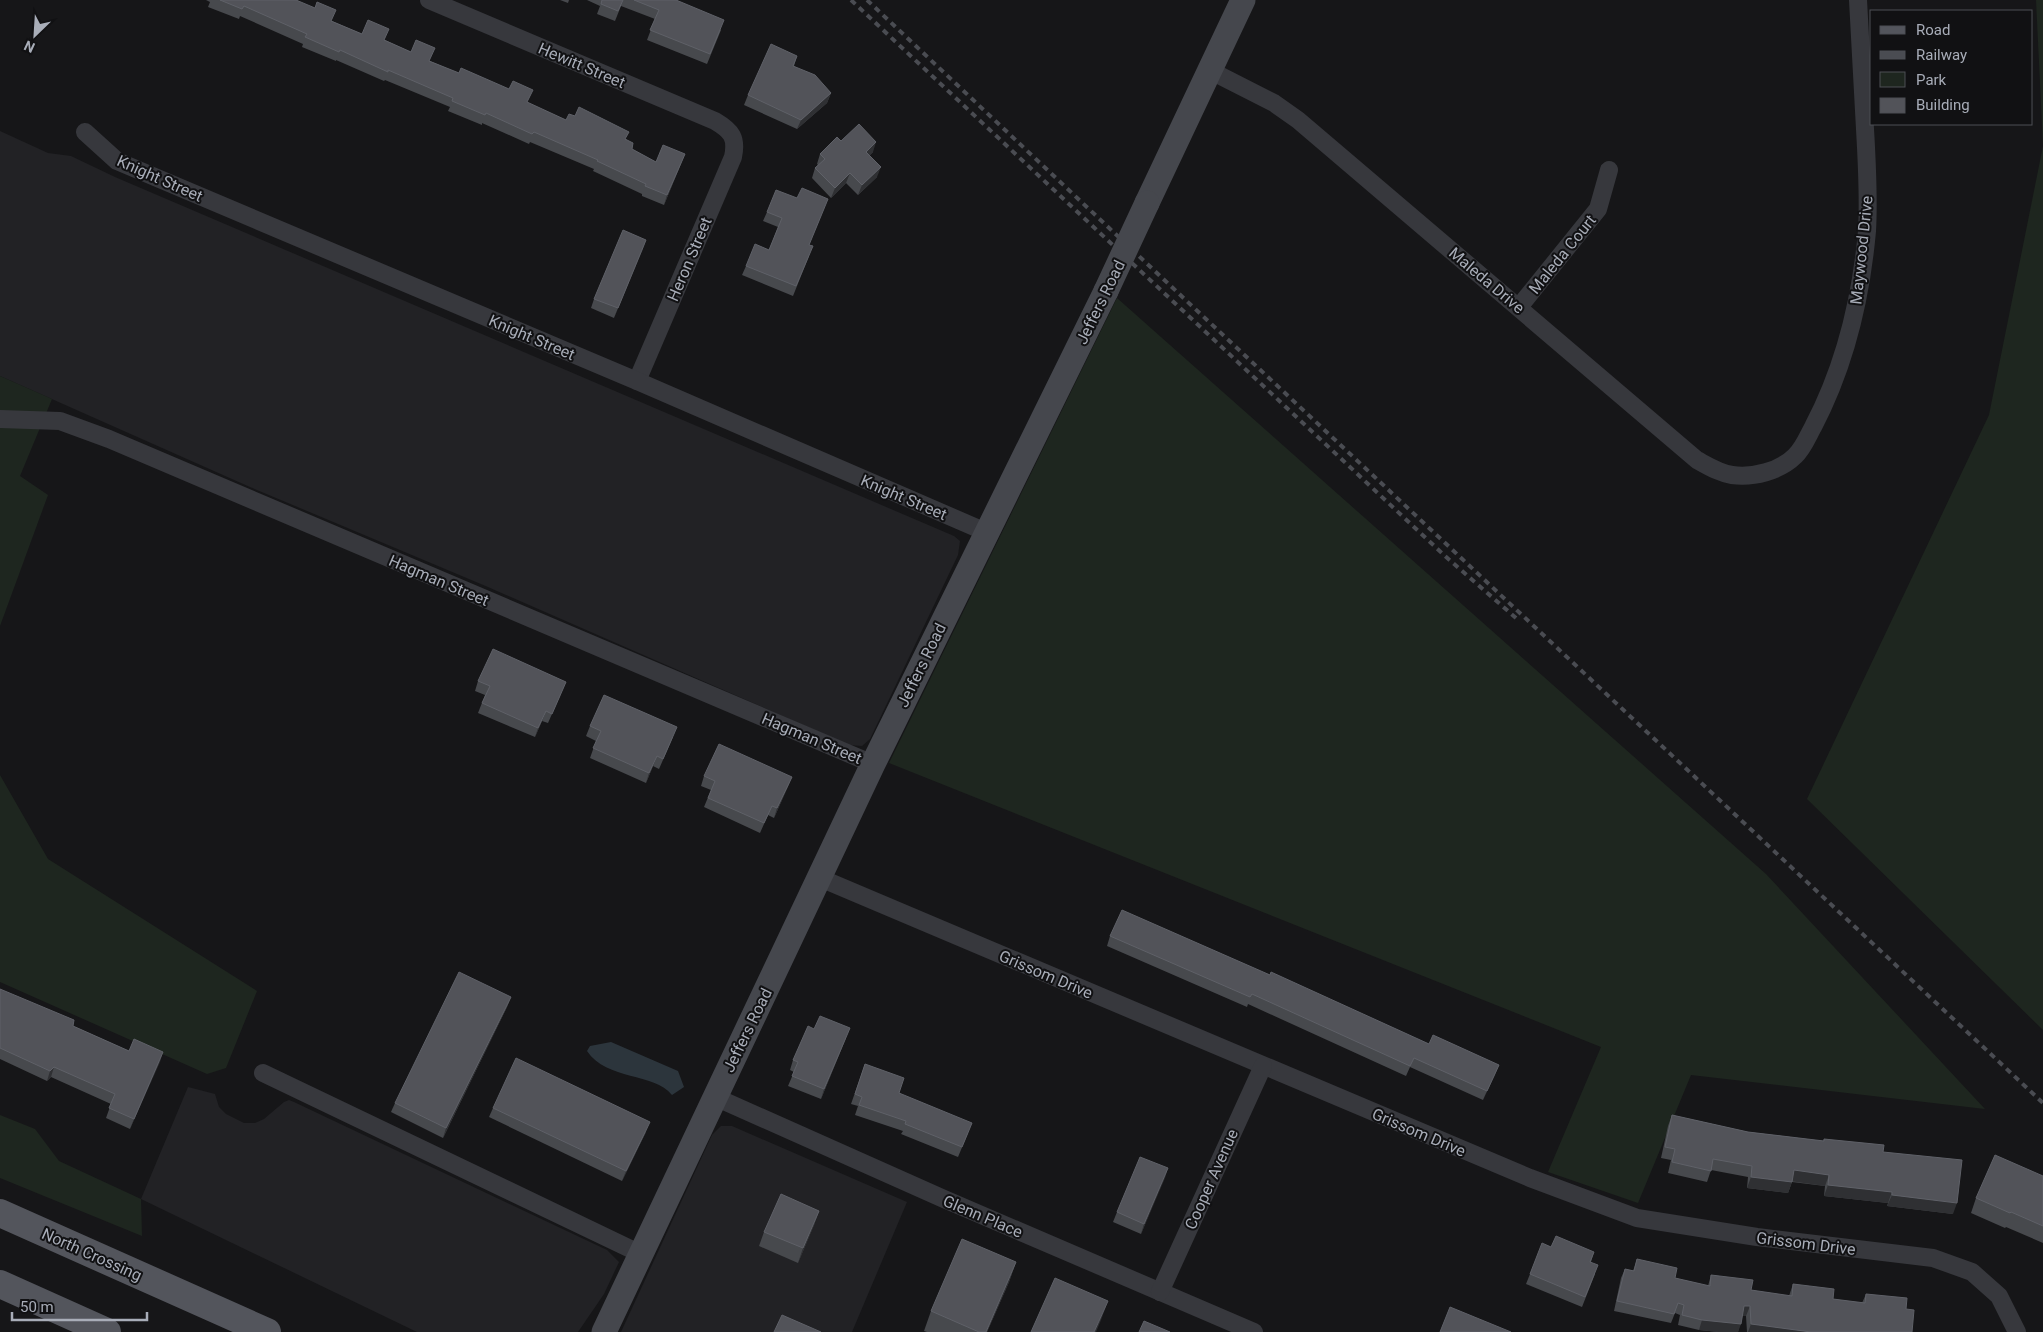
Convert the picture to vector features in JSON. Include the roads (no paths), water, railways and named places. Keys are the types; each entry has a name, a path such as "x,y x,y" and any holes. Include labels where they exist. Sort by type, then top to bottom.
{"main road":[{"name":"Jeffers Road","path":"604,1332 873,764 1106,291 1243,0"},
{"name":"North Crossing","path":"0,1213 267,1332"},
{"path":"0,1284 108,1332"}],"street":[{"name":"Hewitt Street","path":"428,0 715,121 733,135"},
{"name":"Maywood Drive","path":"1768,472 1782,466 1796,455 1807,439 1821,412 1841,359 1854,310 1866,231 1868,186 1858,0"},
{"name":"Maleda Drive","path":"1209,70 1274,103 1298,120 1697,460 1716,470 1732,475 1768,472"},
{"name":"Knight Street","path":"85,132 117,161 637,381 986,532"},
{"name":"Heron Street","path":"637,381 733,157 735,146 733,135"},
{"name":"Maleda Court","path":"1519,307 1598,210 1609,170"},
{"name":"Hagman Street","path":"0,419 60,421 109,439 873,764"},
{"name":"Grissom Drive","path":"820,878 1530,1178 1637,1218 1757,1237 1933,1258 1972,1272 1999,1296 2017,1332"},
{"name":"Cooper Avenue","path":"1160,1292 1263,1066"},
{"path":"263,1073 641,1254"},
{"name":"Glenn Place","path":"715,1096 944,1199 1254,1332"}],"railway":[{"path":"851,0 1445,556 1516,618"},
{"path":"867,0 2043,1103"}]}
